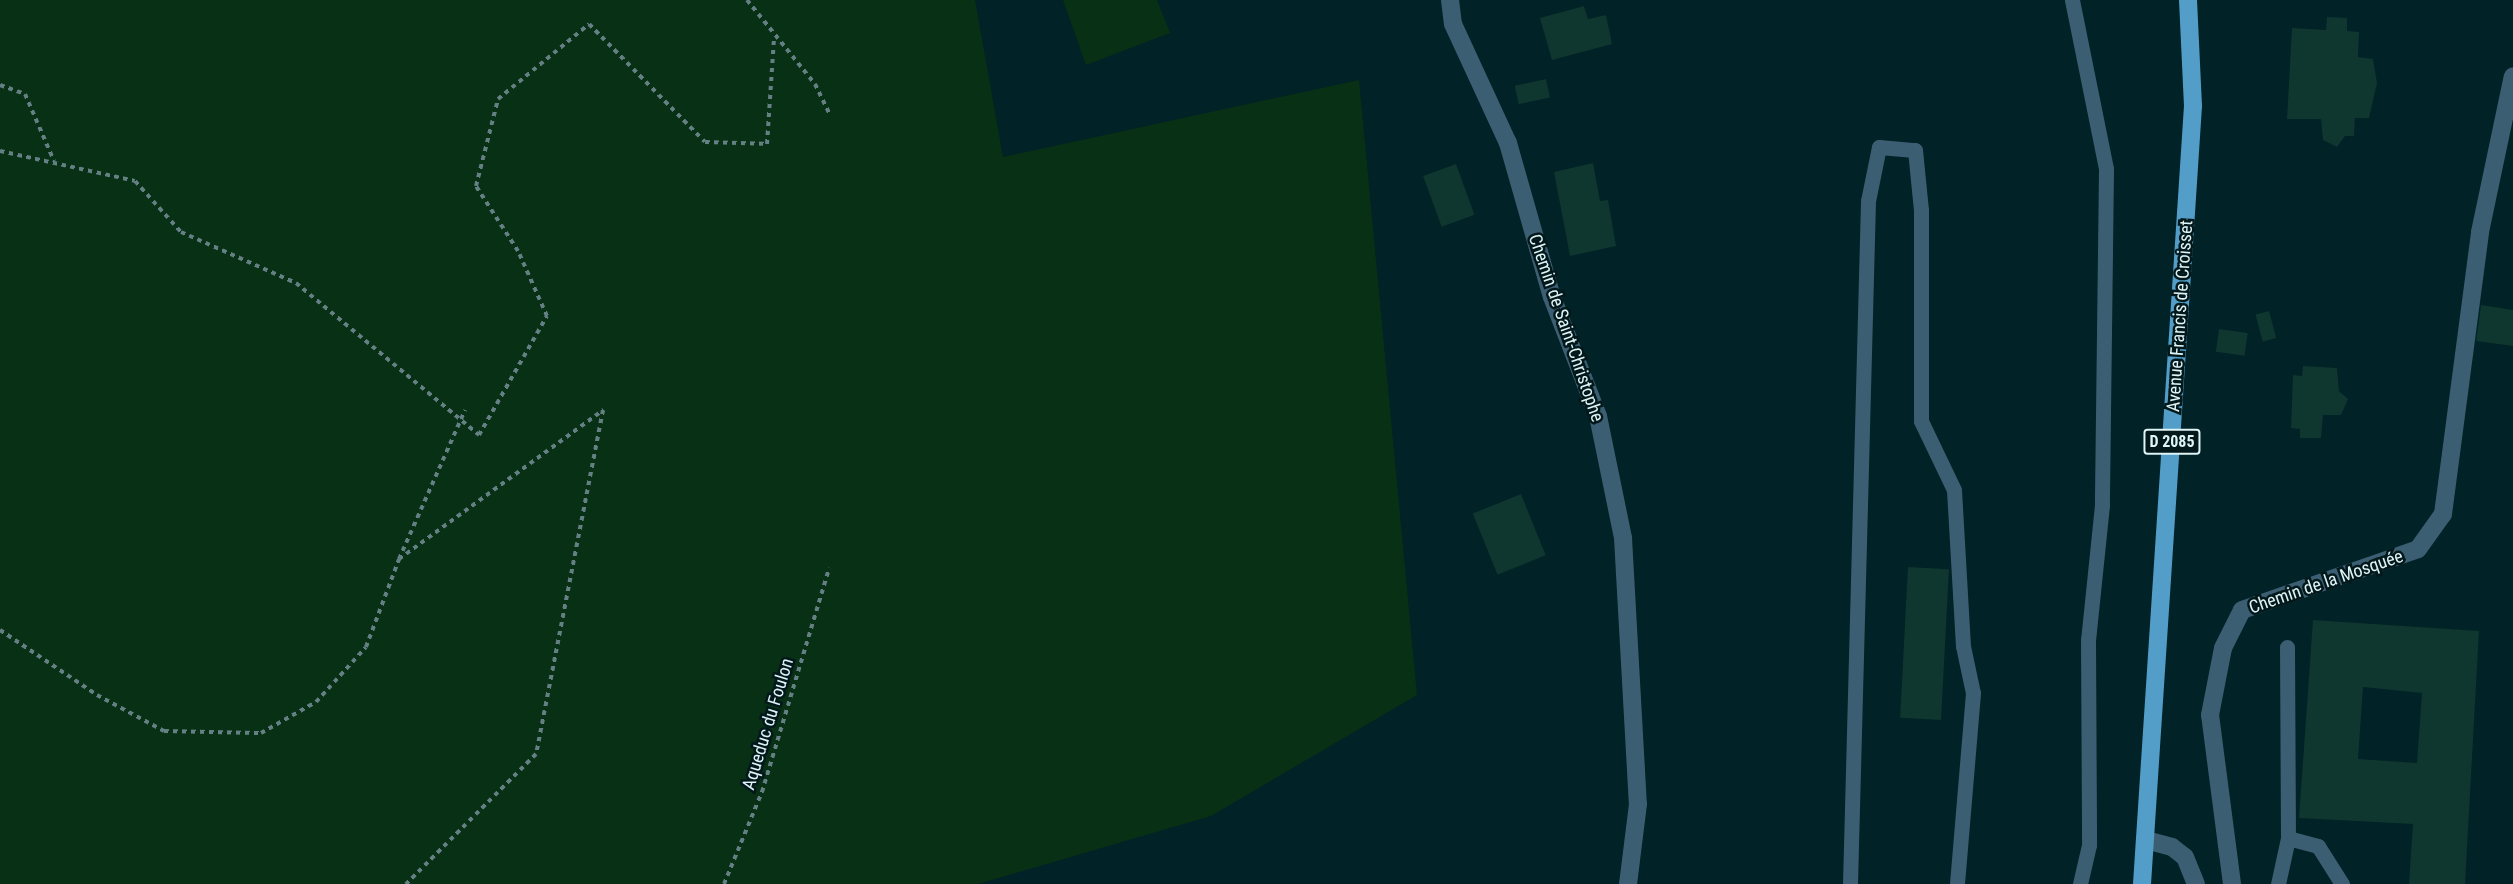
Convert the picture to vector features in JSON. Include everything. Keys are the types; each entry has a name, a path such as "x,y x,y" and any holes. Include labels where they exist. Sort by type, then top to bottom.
{"main road":[{"name":"Avenue Francis de Croisset","path":"2142,884 2193,105 2188,0"}],"street":[{"name":"Chemin de Saint-Christophe","path":"1450,0 1453,24 1508,143 1552,297 1599,416 1623,538 1638,804 1628,884"},
{"name":"Chemin de la Mosquée","path":"2232,884 2210,715 2223,648 2242,610 2418,549 2443,514 2480,232 2513,76"},
{"path":"2146,840 2172,847 2185,857 2196,884"}],"lane":[{"path":"2072,0 2106,169 2102,505 2088,640 2089,845 2080,884"},
{"path":"1850,884 1868,201 1879,147 1915,150 1921,210 1921,421 1954,490 1963,646 1973,693 1957,884"},
{"path":"2278,884 2288,838 2287,647"},
{"path":"2288,838 2318,846 2342,884"}],"path":[{"path":"747,0 774,38 815,84 829,113"},
{"path":"0,151 135,180 181,232 296,283 479,435 547,316 518,251 476,186 498,99 589,24 705,142 767,144 774,38"},
{"path":"0,85 25,94 55,161"},
{"path":"0,630 97,695 164,731 261,733 316,702 366,647 399,559 465,410"},
{"path":"399,559 603,410 536,754 406,884"},
{"name":"Aqueduc du Foulon","path":"724,884 762,792 829,568"}],"green space":[{"path":"0,0 975,0 1003,157 1359,80 1417,695 1211,816 978,884 0,884"},
{"path":"1063,0 1157,0 1170,33 1086,65"}],"building":[{"path":"1584,6 1588,19 1606,15 1612,44 1552,60 1540,18"},
{"path":"2327,17 2347,18 2347,31 2359,32 2358,57 2373,59 2377,83 2369,118 2355,118 2354,136 2345,136 2337,147 2323,140 2321,119 2287,119 2292,28 2326,30"},
{"path":"1546,79 1550,98 1519,104 1515,86"},
{"path":"1593,163 1600,201 1608,200 1616,246 1570,256 1554,172"},
{"path":"1456,164 1474,215 1442,227 1423,176"},
{"path":"2481,305 2513,310 2513,346 2476,341"},
{"path":"2269,311 2276,338 2263,342 2255,315"},
{"path":"2219,329 2248,333 2245,356 2216,352"},
{"path":"2303,366 2337,368 2339,391 2348,399 2341,415 2323,415 2321,438 2300,438 2300,429 2291,428 2293,375 2302,376"},
{"path":"1521,494 1546,555 1498,575 1473,513"},
{"path":"1908,567 1949,569 1941,720 1900,718"},
{"path":"2313,620 2479,631 2465,884 2409,884 2413,824 2299,818","holes":["2363,687 2422,693 2417,763 2358,759"]}]}
